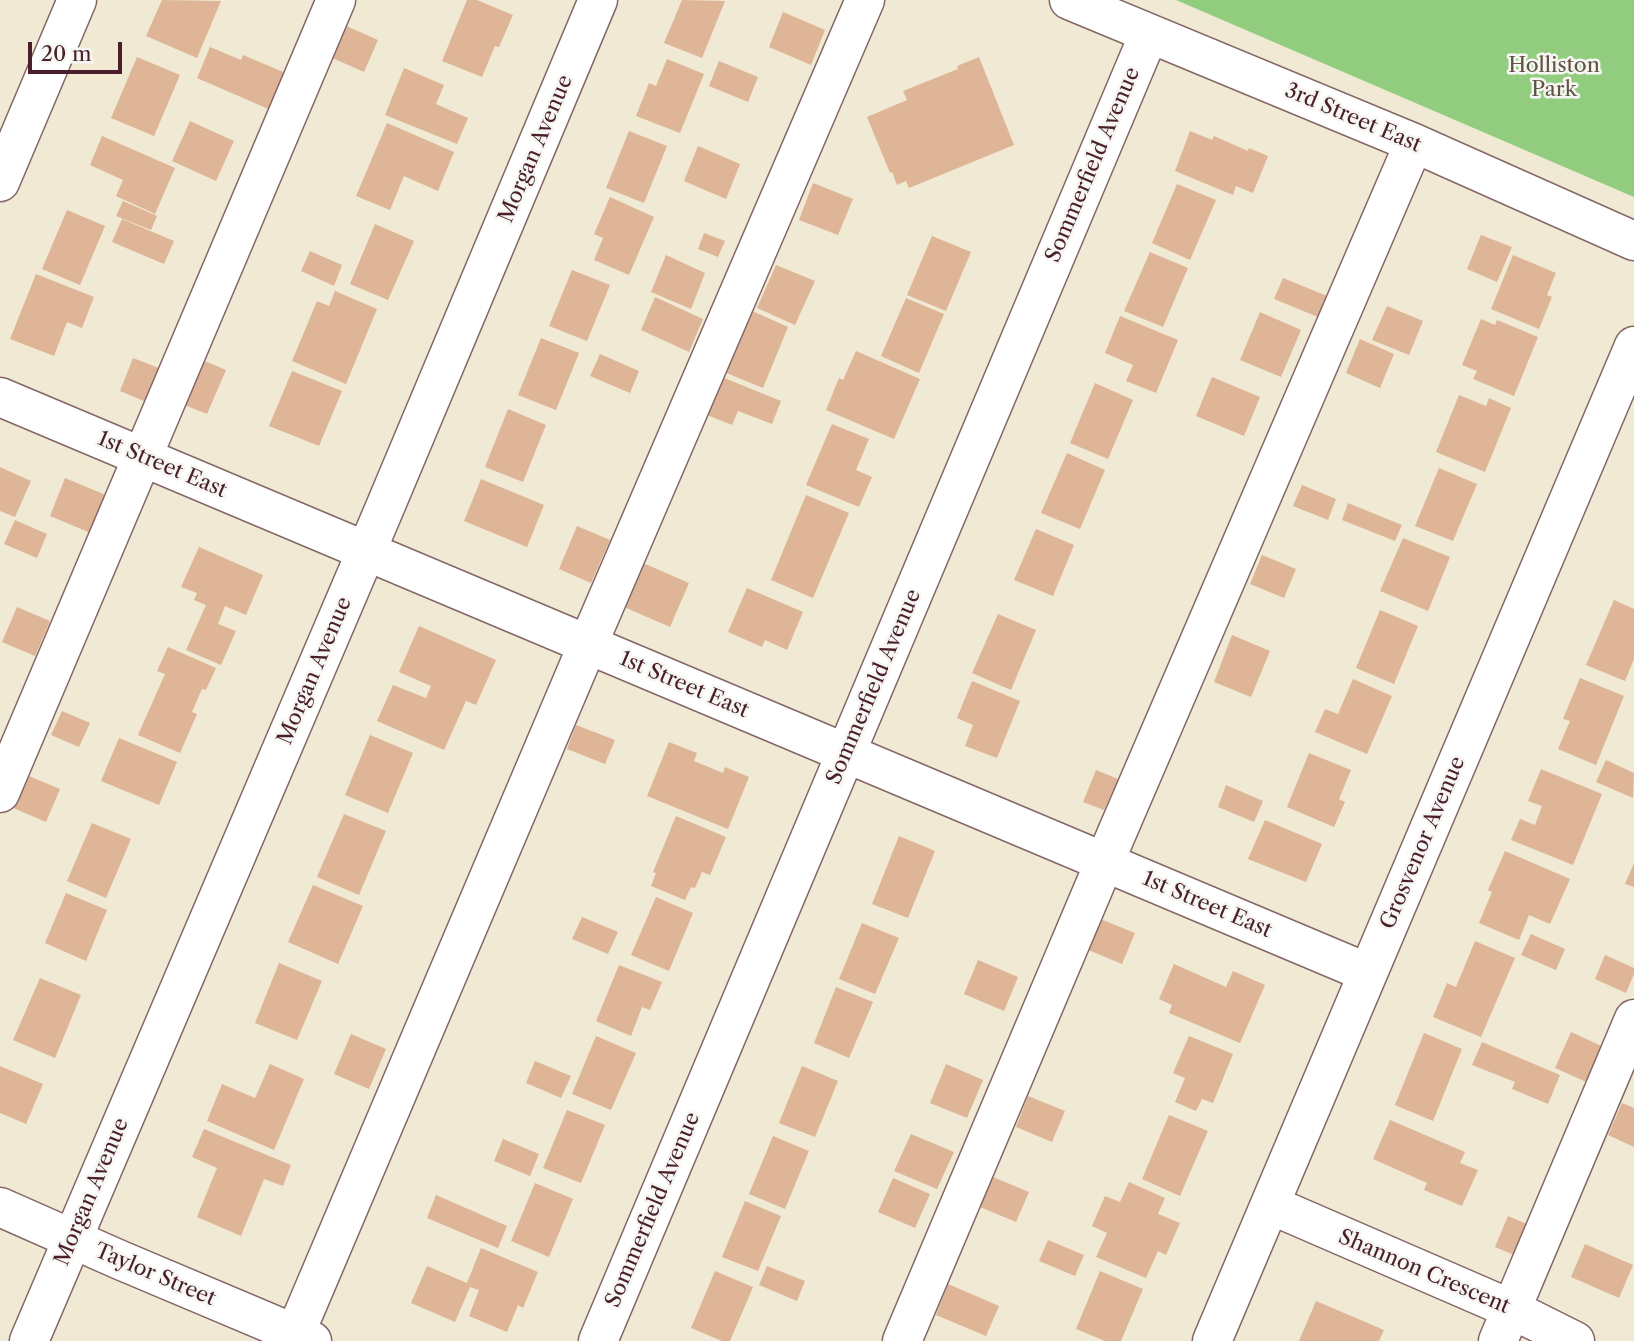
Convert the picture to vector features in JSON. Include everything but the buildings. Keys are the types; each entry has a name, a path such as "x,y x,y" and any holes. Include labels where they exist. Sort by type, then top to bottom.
{"street":[{"path":"0,182 77,0"},
{"path":"0,793 335,0"},
{"name":"Morgan Avenue","path":"29,1341 598,0"},
{"path":"300,1339 588,644 865,0"},
{"name":"3rd Street East","path":"1069,0 1414,143 1634,241"},
{"name":"Sommerfield Avenue","path":"598,1341 1149,34"},
{"path":"902,1341 1104,862 1414,143"},
{"name":"Grosvenor Avenue","path":"1212,1341 1634,346"},
{"name":"1st Street East","path":"0,397 1368,972"},
{"path":"1504,1325 1634,1019"},
{"name":"Shannon Crescent","path":"1271,1205 1504,1325 1575,1341"},
{"name":"Taylor Street","path":"0,1207 300,1339"}],"green space":[{"name":"Holliston Park","path":"1176,0 1634,0 1634,197"}]}
